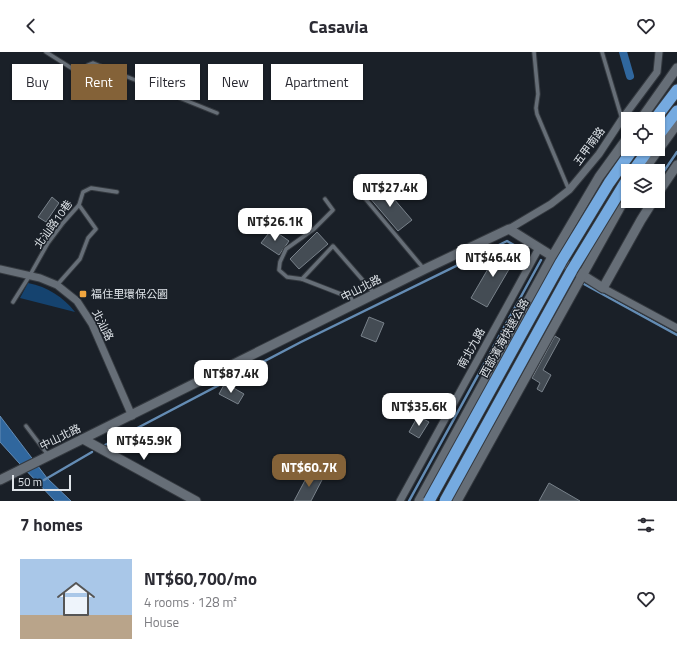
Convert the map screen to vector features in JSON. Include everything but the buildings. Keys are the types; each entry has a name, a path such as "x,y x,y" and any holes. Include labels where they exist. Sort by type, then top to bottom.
{"highway":[{"path":"660,112 677,90"},
{"path":"672,124 677,111"},
{"name":"西部濱海快速公路","path":"429,501 561,262 628,156"},
{"path":"445,501 572,270 621,190"}],"street":[{"name":"五甲南路","path":"627,112 657,72 659,52"},
{"path":"646,112 677,68"},
{"name":"五甲南路","path":"509,229 551,204 569,190 599,154 621,120"},
{"path":"647,164 672,124"},
{"path":"419,501 552,257 599,177 621,147"},
{"path":"665,183 677,165"},
{"path":"457,501 621,205"},
{"path":"603,288 640,220 648,208"},
{"path":"509,229 603,288 677,328"},
{"name":"中山北路","path":"0,480 132,416 425,269 509,229"},
{"name":"南北九路","path":"400,501 539,248"},
{"name":"北汕路","path":"0,269 30,276 57,285 77,301 92,324 132,416"},
{"path":"83,439 196,501"}],"lane":[{"path":"46,52 76,71 82,72 88,65 93,63 217,113"},
{"path":"534,52 538,94 536,114 569,190"},
{"path":"602,52 621,115"},
{"name":"北汕路10巷","path":"13,302 30,276 48,242 79,205 83,192 92,188 117,192"},
{"path":"358,190 425,269"},
{"path":"325,199 333,210 314,228 286,249 280,262 279,270 287,277 302,280 351,298 355,305"},
{"path":"57,285 80,259 88,238 96,229 79,205"},
{"path":"302,280 333,246 375,294"},
{"path":"26,426 48,456"}],"shaded area":[{"path":"28,283 42,287 54,293 75,312 20,298"},
{"path":"0,416 47,478 71,501 55,501 0,442"}],"waterway":[{"path":"623,52 630,76"},
{"path":"665,170 677,152"},
{"path":"105,445 301,342 507,241 528,253"},
{"path":"409,501 541,260"},
{"path":"584,284 677,335"},
{"path":"44,480 92,452"}],"place":[{"name":"福住里環保公園","path":"83,294"}]}
